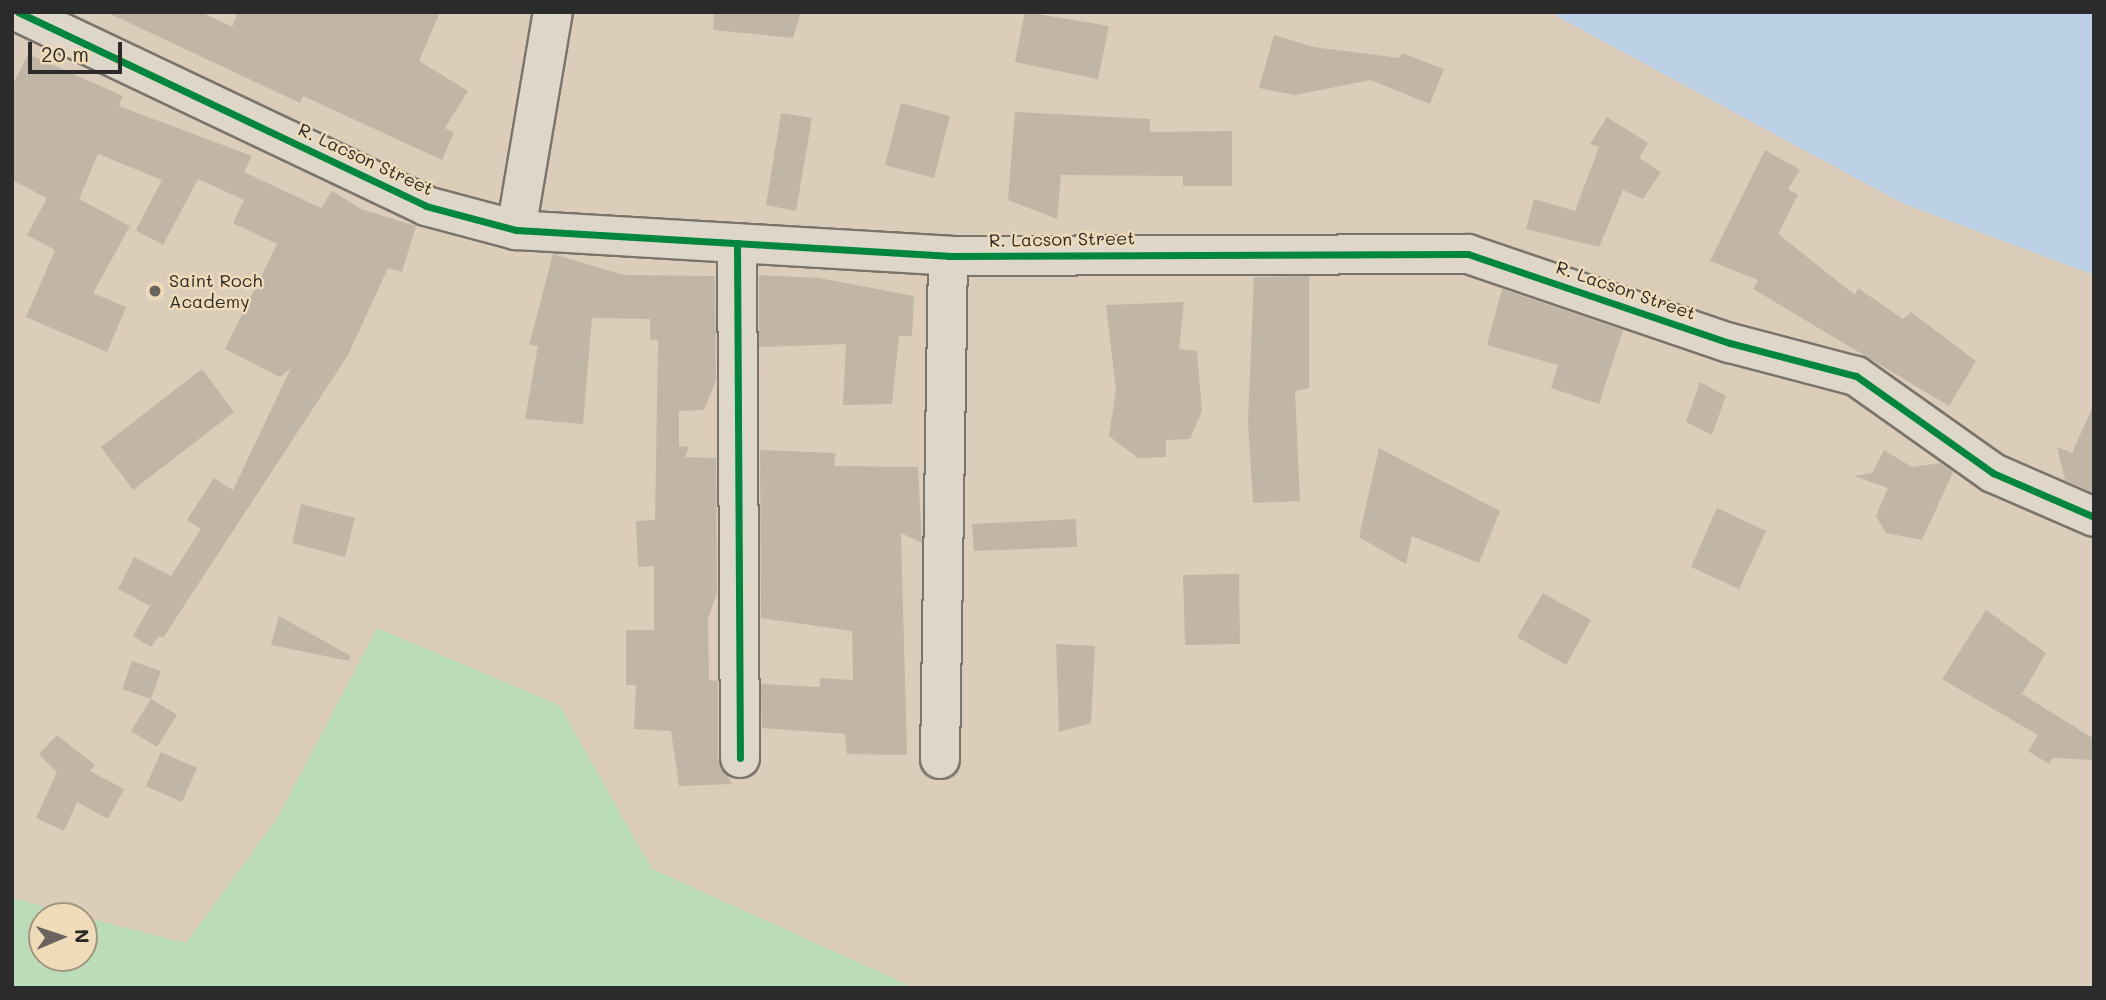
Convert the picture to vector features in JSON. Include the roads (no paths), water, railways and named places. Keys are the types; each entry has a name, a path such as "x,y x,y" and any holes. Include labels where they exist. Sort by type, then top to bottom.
{"street":[{"name":"R. Lacson Street","path":"18,12 426,206 516,230 948,256 1468,254 1730,343 1856,376 1993,473 2094,517"},
{"path":"516,230 554,12"},
{"path":"737,243 740,758"},
{"path":"940,759 948,256"}],"water":[{"path":"1549,12 2094,12 2094,275 1902,203"}],"place":[{"name":"Saint Roch Academy","path":"155,291"}]}
